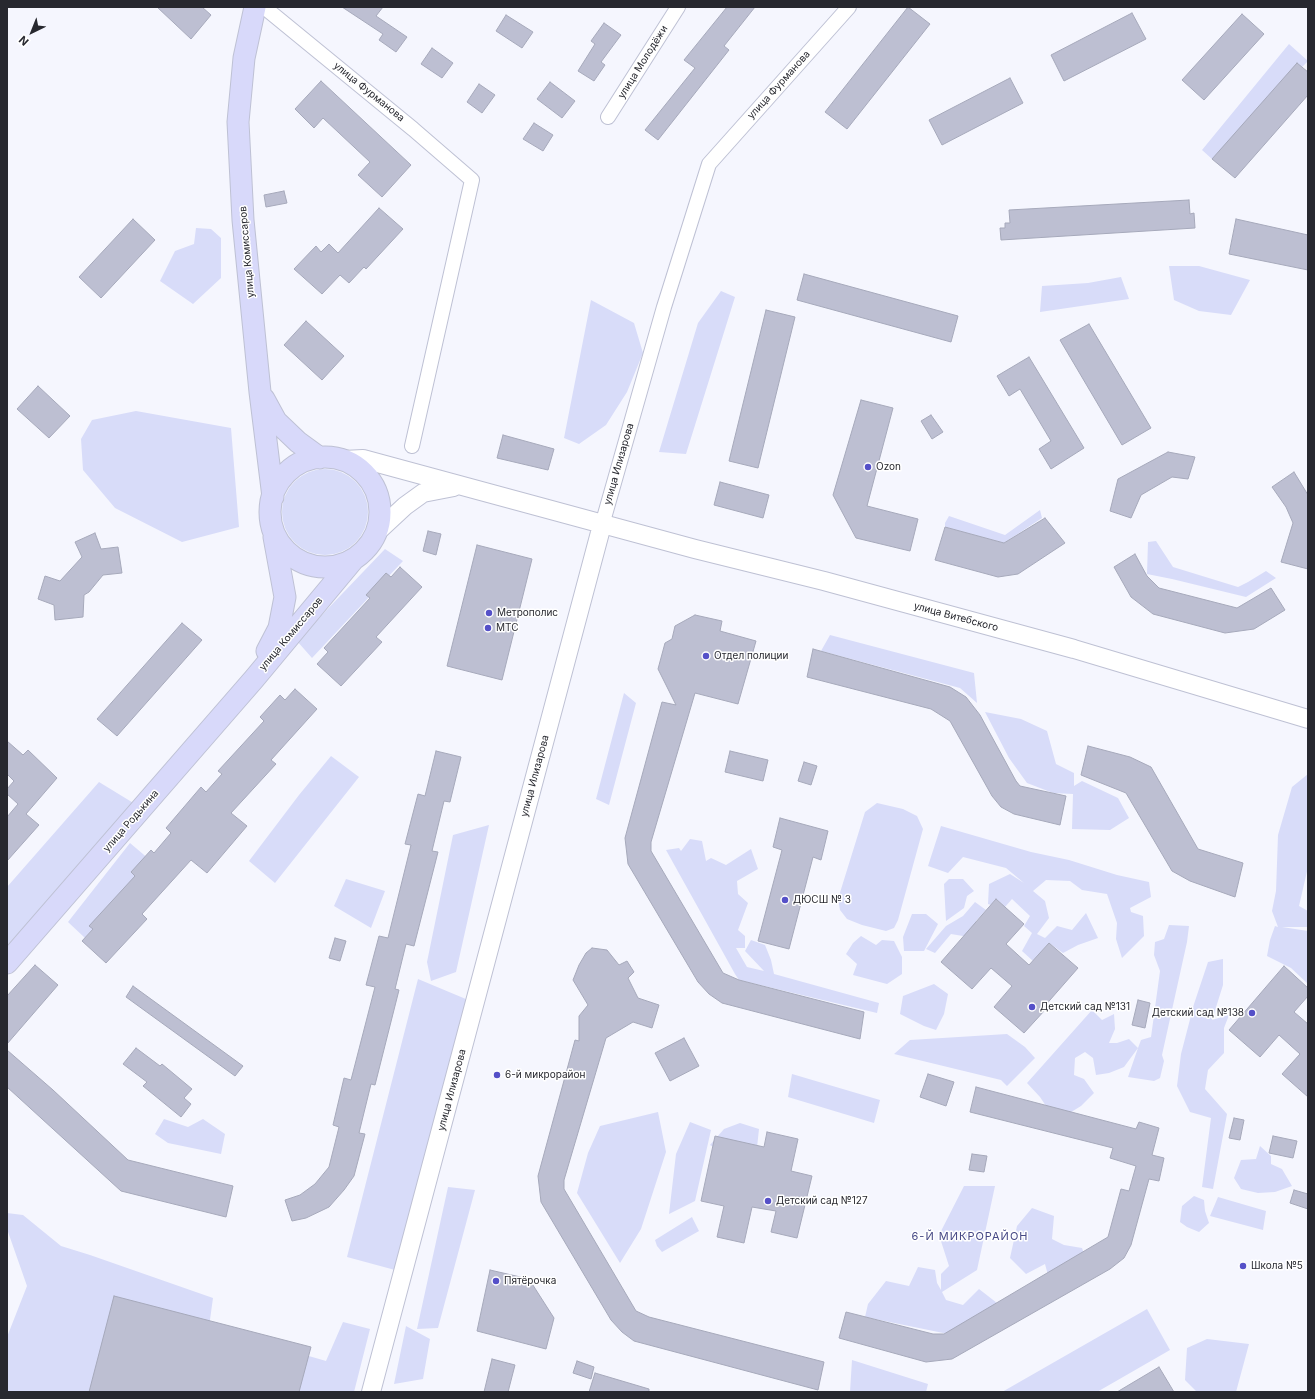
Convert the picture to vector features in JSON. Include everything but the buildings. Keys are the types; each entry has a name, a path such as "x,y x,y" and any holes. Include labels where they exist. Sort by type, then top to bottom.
{"main road":[{"name":"улица Комиссаров","path":"255,7 244,58 238,122 243,220 272,497"},
{"path":"260,392 276,421 298,442 320,458"},
{"path":"320,458 343,460 358,469 371,481 378,497 380,515 377,532 374,539 365,550 353,560 338,566 322,567 305,564 291,555 280,543 273,528 270,513 272,497 279,482 290,470 304,462 320,458"},
{"name":"улица Комиссаров","path":"254,679 279,628 285,597 273,528"},
{"name":"улица Комиссаров","path":"254,679 353,560"},
{"name":"улица Родькина","path":"7,963 254,679"}],"street":[{"name":"улица Фурманова","path":"264,7 413,129 472,180 412,446"},
{"name":"улица Молодёжи","path":"608,117 678,7"},
{"name":"улица Фурманова","path":"709,164 849,7"},
{"name":"улица Илизарова","path":"371,1392 602,525 664,307 709,164"},
{"name":"улица Витебского","path":"343,460 362,459 602,525 804,576 1048,642 1308,720"},
{"path":"377,532 405,506 423,493 459,486"}],"shaded area":[{"path":"1289,44 1308,61 1212,159 1202,150"},
{"path":"196,228 211,229 221,238 221,278 193,304 160,281 175,251 194,244"},
{"path":"1169,266 1199,266 1250,280 1231,315 1199,311 1174,300"},
{"path":"1121,277 1129,299 1040,312 1042,286 1088,283"},
{"path":"721,291 735,297 686,454 659,452 698,323"},
{"path":"591,300 634,323 643,353 627,392 606,425 579,444 564,438"},
{"path":"136,411 231,428 239,527 182,542 115,508 83,470 81,439 92,420"},
{"path":"325,469 341,472 349,476 361,488 365,496 368,512 365,528 361,536 349,548 341,552 325,555 309,552 301,548 289,536 285,528 282,512 285,496 289,488 301,476 309,472"},
{"path":"1040,510 1042,518 1004,543 945,527 945,523 949,516 1005,535"},
{"path":"1156,541 1173,567 1238,587 1266,571 1276,578 1246,597 1147,574 1148,542"},
{"path":"385,549 403,561 312,658 297,641"},
{"path":"830,635 974,673 977,703 960,688 821,651"},
{"path":"624,693 636,703 609,805 596,799"},
{"path":"985,712 1021,719 1047,731 1056,764 1074,773 1074,786 1082,781 1118,798 1129,818 1110,830 1072,829 1073,794 1053,793 1027,783 1009,758"},
{"path":"331,756 359,777 275,883 249,861 299,795"},
{"path":"1308,774 1308,867 1299,906 1308,911 1308,927 1282,927 1308,931 1308,984 1291,968 1267,956 1270,940 1275,926 1278,927 1272,911 1276,891 1278,835 1292,787"},
{"path":"99,782 135,804 7,946 7,887"},
{"path":"877,803 903,809 917,816 923,829 898,920 894,928 886,931 862,925 847,919 840,910 838,899 865,812"},
{"path":"489,825 456,972 431,981 427,962 453,835"},
{"path":"941,826 1031,852 1069,860 1117,875 1149,882 1151,897 1130,908 1131,912 1143,916 1144,936 1122,958 1116,939 1117,923 1107,894 1082,890 1070,881 1046,880 1033,891 1045,901 1049,918 1037,934 1045,938 1057,926 1072,930 1086,913 1098,938 1078,945 1063,953 1049,943 1033,961 1022,951 1032,933 1024,926 1030,916 1012,899 1005,907 996,899 991,905 988,904 989,884 1010,874 1024,883 1006,868 963,857 948,873 928,866"},
{"path":"690,839 702,841 706,861 711,858 726,865 751,849 758,869 737,881 738,894 748,903 738,930 745,936 745,948 736,948 747,967 764,971 745,951 751,940 765,945 771,960 774,974 879,1003 877,1013 739,980 666,850 679,848 681,851"},
{"path":"130,843 150,860 85,938 68,922"},
{"path":"346,879 385,891 371,928 334,906"},
{"path":"949,879 963,879 974,891 967,896 964,908 946,921 944,884"},
{"path":"975,902 986,910 976,921 980,930 969,937 951,934 935,953 926,949 946,926 963,916"},
{"path":"912,914 926,914 938,924 924,951 904,951 903,937"},
{"path":"1169,925 1189,926 1187,942 1162,1055 1164,1061 1160,1078 1154,1081 1128,1077 1141,1040 1151,1037 1160,971 1154,955 1155,942 1164,939"},
{"path":"861,936 876,945 882,940 894,941 902,957 902,974 887,984 853,975 857,964 846,954 853,943"},
{"path":"1223,959 1223,985 1212,1020 1229,1015 1224,1028 1224,1053 1208,1070 1205,1089 1227,1114 1213,1189 1202,1187 1211,1118 1190,1112 1177,1086 1181,1054 1194,1004 1208,962"},
{"path":"418,979 473,1002 395,1270 347,1257"},
{"path":"934,984 948,994 944,1014 936,1030 924,1026 900,1014 903,996"},
{"path":"1092,1010 1102,1020 1114,1014 1115,1029 1109,1043 1117,1043 1129,1039 1138,1048 1124,1067 1109,1073 1096,1075 1093,1058 1085,1052 1075,1058 1074,1075 1084,1079 1094,1093 1081,1106 1068,1114 1050,1112 1040,1097 1027,1083"},
{"path":"1007,1034 1025,1047 1035,1058 1007,1086 1001,1080 894,1054 910,1040"},
{"path":"792,1074 880,1100 874,1123 788,1097"},
{"path":"658,1112 666,1152 641,1229 620,1263 577,1193 588,1153 600,1126"},
{"path":"164,1119 188,1127 203,1119 225,1134 221,1154 168,1143 155,1134"},
{"path":"690,1122 711,1130 695,1201 669,1214 676,1154"},
{"path":"740,1123 759,1129 755,1166 748,1166 710,1145 724,1129"},
{"path":"1260,1146 1271,1156 1271,1164 1282,1169 1292,1186 1275,1192 1258,1193 1241,1189 1234,1178 1241,1160 1256,1159"},
{"path":"964,1186 995,1186 977,1270 942,1292 946,1300 963,1305 979,1289 997,1303 953,1335 865,1317 868,1304 886,1281 909,1286 918,1267 935,1270 937,1283 941,1290 941,1274 949,1266 939,1235"},
{"path":"448,1187 475,1190 438,1328 417,1329"},
{"path":"1194,1196 1204,1200 1205,1211 1209,1223 1199,1232 1180,1222 1182,1206"},
{"path":"1218,1197 1266,1211 1263,1230 1210,1216"},
{"path":"1032,1208 1054,1216 1052,1239 1064,1245 1082,1248 1085,1257 1049,1279 1045,1264 1026,1274 1010,1258 1017,1226"},
{"path":"7,1213 23,1215 61,1246 213,1298 209,1327 326,1361 343,1322 370,1329 354,1392 7,1392 7,1337 27,1286 7,1229"},
{"path":"692,1217 699,1231 662,1252 657,1246 655,1240"},
{"path":"1147,1309 1170,1350 1097,1392 1002,1392"},
{"path":"406,1326 430,1339 423,1379 394,1384"},
{"path":"1207,1339 1249,1344 1236,1392 1197,1392 1185,1380 1187,1348"},
{"path":"852,1360 928,1384 926,1392 850,1392"}],"place":[{"name":"Ozon","path":"868,467"},
{"name":"Метрополис","path":"489,613"},
{"name":"МТС","path":"488,628"},
{"name":"Отдел полиции","path":"706,656"},
{"name":"ДЮСШ № 3","path":"785,900"},
{"name":"Детский сад №131","path":"1032,1007"},
{"name":"Детский сад №138","path":"1252,1013"},
{"name":"6-й микрорайон","path":"497,1075"},
{"name":"Детский сад №127","path":"768,1201"},
{"name":"Школа №5","path":"1243,1266"},
{"name":"Пятёрочка","path":"496,1281"}],"district":[{"name":"6-Й МИКРОРАЙОН","path":"970,1237"}]}
